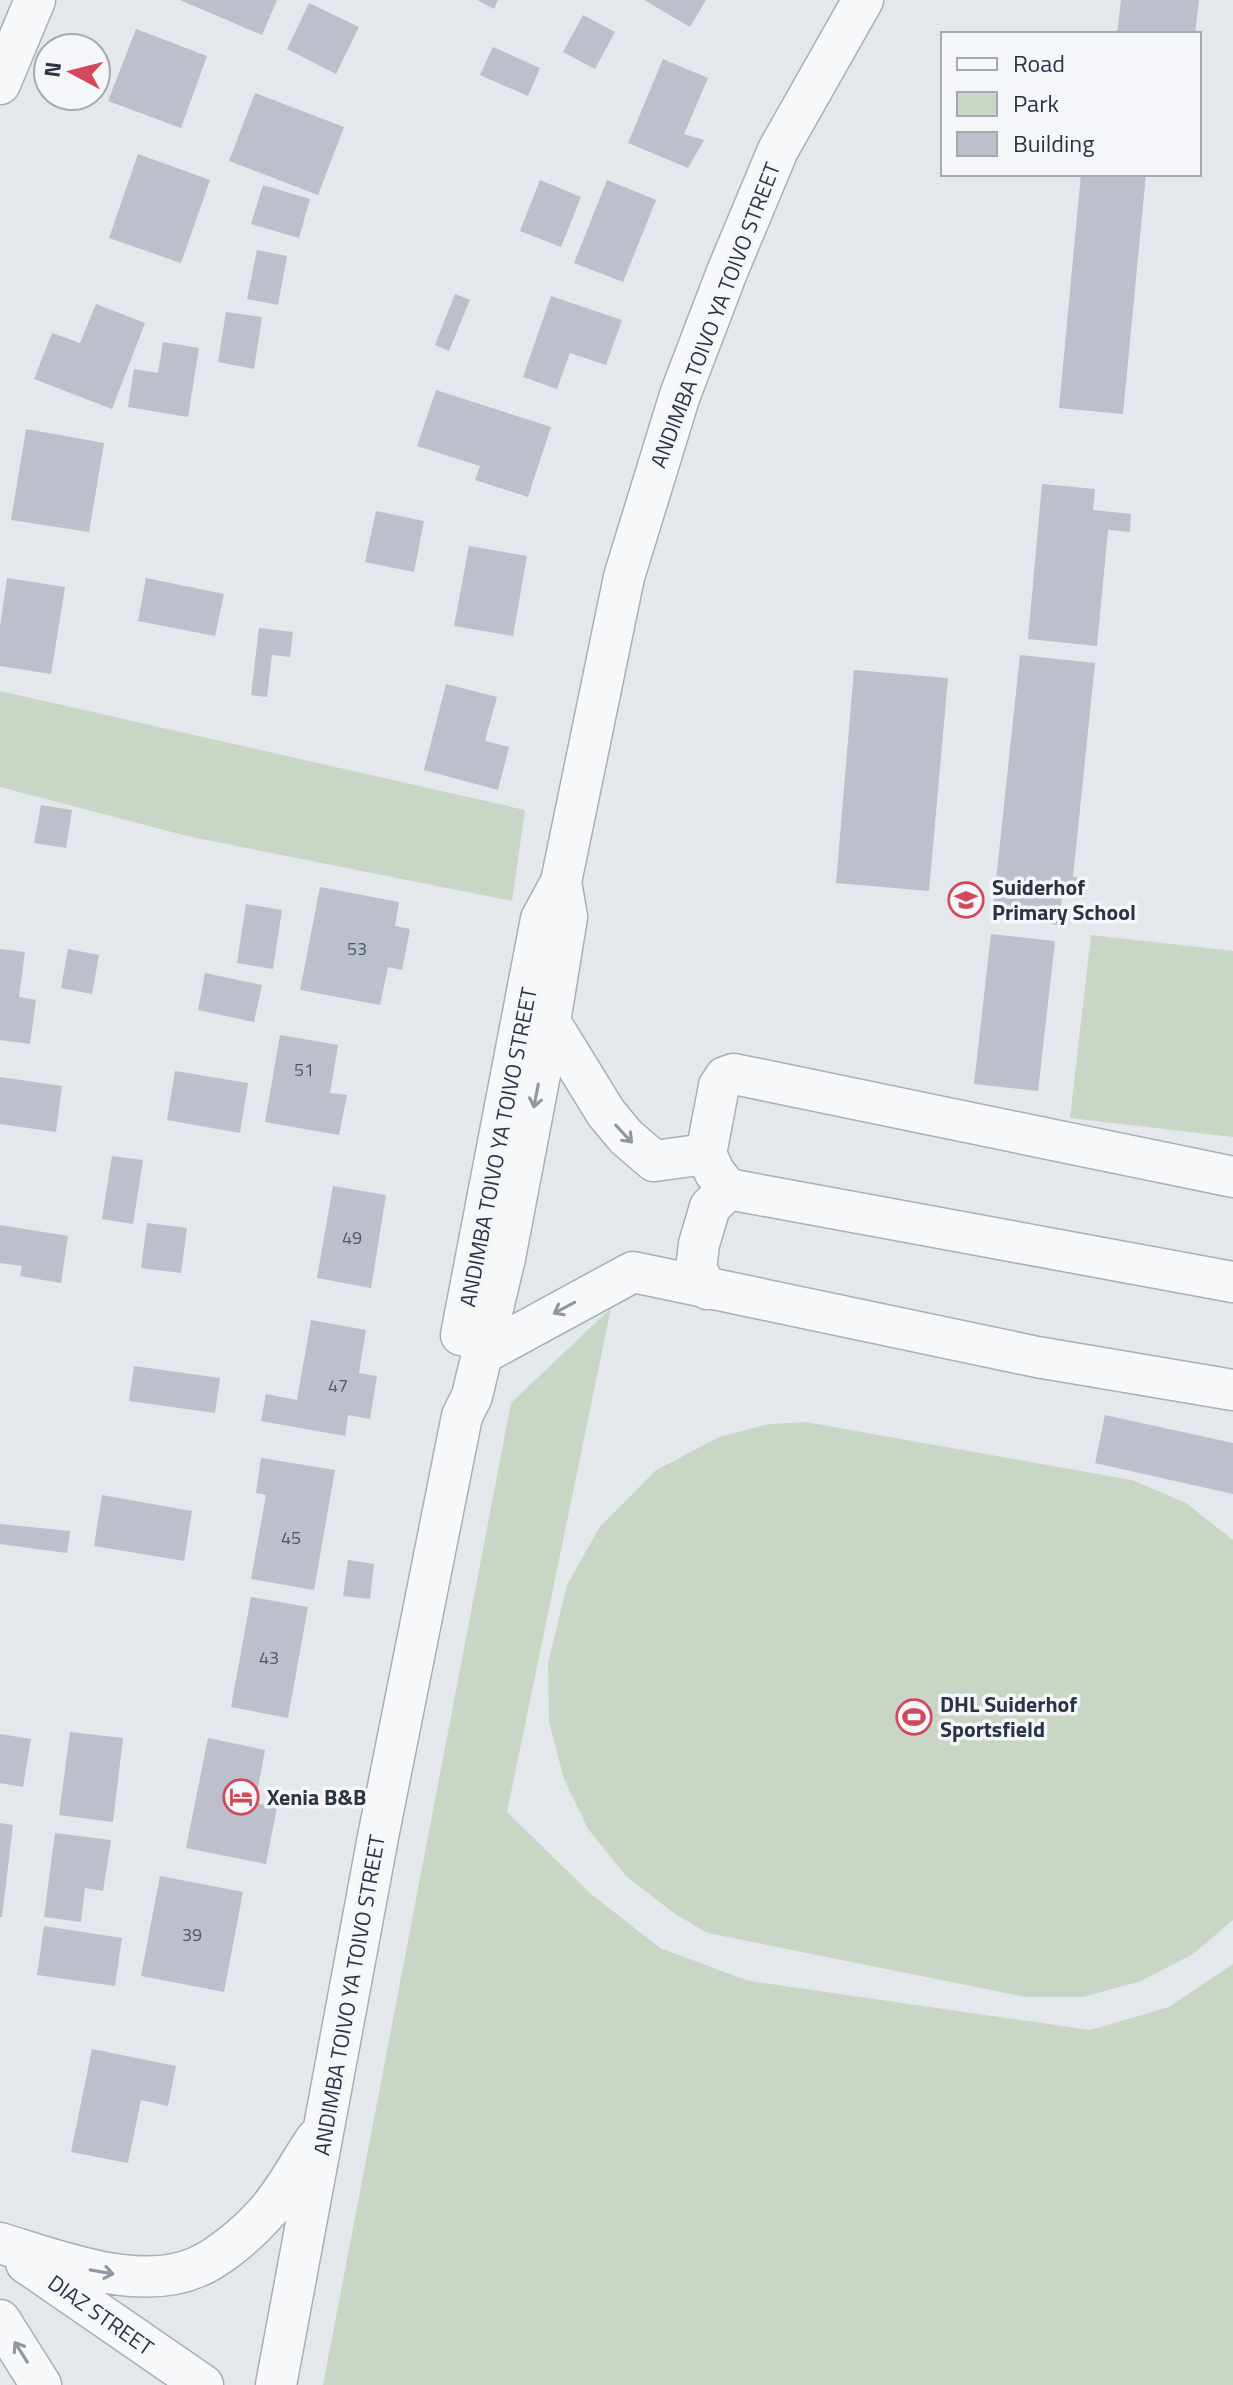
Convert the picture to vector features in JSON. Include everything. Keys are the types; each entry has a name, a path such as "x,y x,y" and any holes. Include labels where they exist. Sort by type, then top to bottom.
{"street":[{"path":"0,84 35,0"},
{"name":"ANDIMBA TOIVO YA TOIVO STREET","path":"462,1416 456,1399 456,1372 541,919 561,882 624,577 680,395 727,272 778,150 863,0"},
{"name":"ANDIMBA TOIVO YA TOIVO STREET","path":"276,2385 381,1822 462,1416 472,1396 484,1353 550,1022 567,917 561,882"},
{"path":"550,1022 606,1113 626,1137 654,1161 706,1154"},
{"path":"1233,1177 734,1074 725,1077 719,1086 706,1154 715,1173 728,1189 1233,1282"},
{"path":"707,1289 696,1269 699,1244 710,1207 728,1189"},
{"path":"484,1353 633,1272 1037,1357 1233,1390"},
{"path":"0,2244 102,2273 154,2276 196,2268 234,2243 266,2214 325,2126"},
{"name":"DIAZ STREET","path":"0,2244 203,2385"},
{"path":"0,2320 41,2385"}],"green space":[{"path":"0,691 525,810 512,901 187,836 0,787"},
{"path":"1091,935 1233,951 1233,1137 1070,1118"},
{"path":"611,1308 507,1812 591,1894 660,1948 749,1981 1090,2030 1169,2007 1233,1964 1233,2385 323,2385 511,1403"},
{"name":"DHL Suiderhof Sportsfield","path":"805,1422 1132,1480 1186,1503 1233,1540 1233,1920 1193,1954 1141,1981 1083,1997 1025,1997 708,1933 675,1914 626,1876 588,1829 564,1779 549,1722 548,1664 567,1585 599,1528 655,1471 719,1437 769,1424"}],"building":[{"path":"180,0 277,0 262,35"},
{"path":"477,0 498,0 494,9"},
{"path":"644,0 706,0 690,27"},
{"path":"1121,0 1199,0 1195,32 1117,32"},
{"path":"309,3 359,27 336,74 287,49"},
{"path":"583,15 615,32 595,69 563,52"},
{"path":"136,29 207,56 181,128 112,102 112,91"},
{"path":"493,47 540,68 528,96 480,75"},
{"path":"663,59 708,78 684,134 704,140 688,168 628,143"},
{"path":"255,93 344,127 318,195 229,161"},
{"path":"138,154 210,180 181,263 109,238"},
{"path":"1081,176 1146,176 1123,414 1059,408"},
{"path":"540,180 581,197 561,247 520,231"},
{"path":"607,180 656,200 623,282 574,263"},
{"path":"263,185 310,199 299,238 251,224"},
{"path":"257,250 287,256 278,305 247,299"},
{"path":"455,294 470,300 449,351 435,345"},
{"path":"551,296 622,320 606,365 570,353 557,389 523,377"},
{"path":"96,304 145,323 112,409 34,379 52,333 80,343"},
{"path":"226,312 262,317 254,369 218,362"},
{"path":"163,342 199,348 188,417 128,407 134,369 158,373"},
{"path":"436,390 551,427 528,497 475,480 480,466 417,446"},
{"path":"26,429 104,443 89,532 11,520"},
{"path":"1042,484 1095,489 1093,510 1131,514 1130,532 1108,530 1097,646 1028,639"},
{"path":"376,511 424,521 414,572 365,562"},
{"path":"469,546 527,556 513,636 454,626"},
{"path":"7,578 65,587 51,674 0,666 0,627"},
{"path":"146,578 224,594 215,636 138,621"},
{"path":"259,628 293,632 290,657 272,655 267,697 251,695"},
{"path":"1020,655 1095,663 1073,877 1088,879 1085,899 1062,897 1059,925 992,918"},
{"path":"854,670 948,678 929,891 836,883"},
{"path":"446,684 497,697 485,741 509,747 498,790 424,770"},
{"path":"41,805 72,810 66,848 34,843"},
{"path":"320,887 399,902 395,926 410,929 402,970 388,967 380,1005 300,990"},
{"path":"246,904 282,910 273,969 237,963"},
{"path":"991,934 1055,941 1038,1091 974,1084"},
{"path":"0,949 25,952 19,997 36,1000 30,1044 0,1040"},
{"path":"68,949 99,955 92,994 61,988"},
{"path":"205,973 262,985 254,1022 198,1010"},
{"path":"280,1035 338,1045 330,1093 347,1095 339,1135 265,1122"},
{"path":"175,1071 248,1083 240,1133 167,1120"},
{"path":"0,1077 62,1086 56,1132 0,1124"},
{"path":"112,1156 143,1160 133,1224 102,1219"},
{"path":"333,1186 386,1195 371,1288 317,1278"},
{"path":"147,1223 187,1228 181,1273 141,1268"},
{"path":"0,1225 68,1236 61,1283 20,1276 22,1266 0,1263"},
{"path":"311,1320 366,1330 359,1373 377,1376 370,1419 348,1415 345,1436 261,1421 266,1394 297,1400"},
{"path":"134,1366 220,1378 215,1413 129,1401"},
{"path":"1105,1415 1233,1443 1233,1494 1095,1463"},
{"path":"261,1458 335,1470 314,1590 251,1579 266,1495 256,1493"},
{"path":"102,1495 192,1511 184,1561 94,1546"},
{"path":"0,1524 70,1531 67,1553 0,1544"},
{"path":"348,1560 374,1564 370,1599 343,1596"},
{"path":"251,1597 308,1607 288,1718 231,1707"},
{"path":"70,1732 123,1738 113,1822 59,1815"},
{"path":"0,1734 31,1739 23,1787 0,1783"},
{"path":"208,1738 265,1750 255,1803 277,1807 266,1864 186,1848"},
{"path":"0,1823 13,1825 2,1917 0,1917"},
{"path":"55,1833 111,1840 103,1891 85,1888 81,1922 44,1917"},
{"path":"160,1876 243,1892 224,1992 141,1976"},
{"path":"44,1926 122,1938 115,1986 37,1975"},
{"path":"92,2049 176,2066 168,2106 141,2100 128,2163 71,2152"}],"place":[{"name":"Suiderhof Primary School","path":"966,900"},
{"name":"DHL Suiderhof Sportsfield","path":"914,1717"},
{"name":"Xenia B&B","path":"241,1797"}]}
